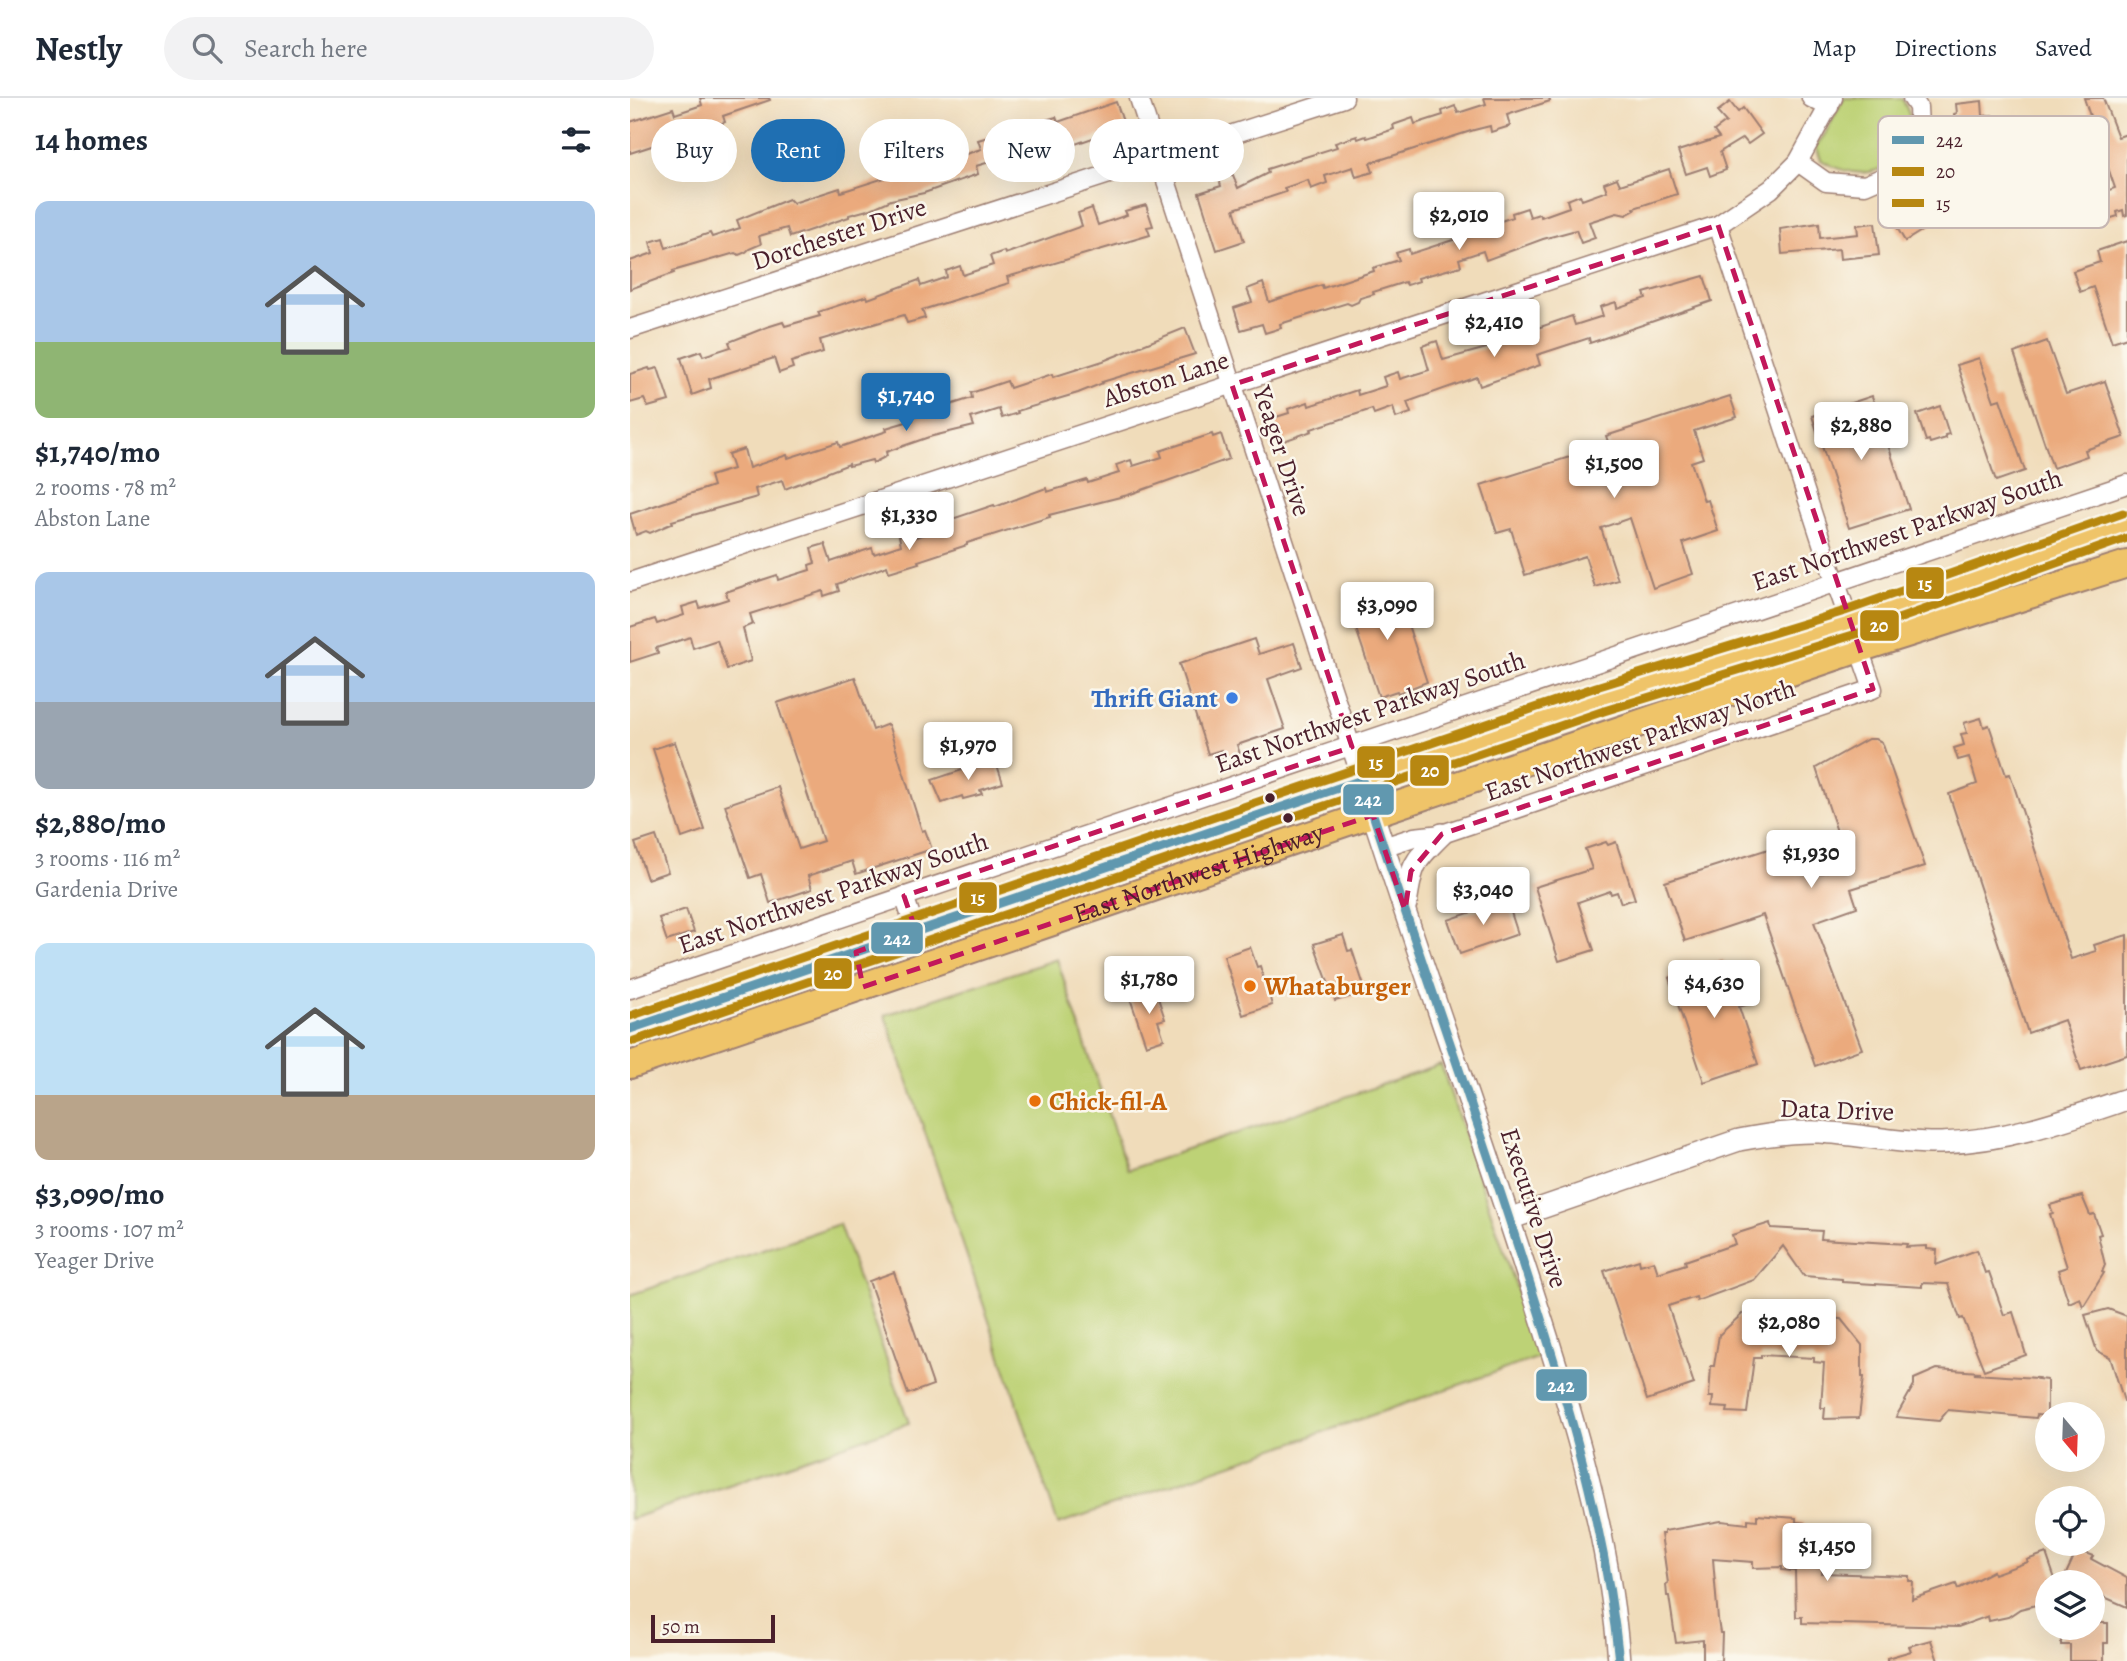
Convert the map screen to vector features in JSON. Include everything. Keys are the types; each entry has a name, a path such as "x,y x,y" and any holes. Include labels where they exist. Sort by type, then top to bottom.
{"main road":[{"name":"East Northwest Highway","path":"630,1029 1633,688 1849,623 2127,526"},
{"name":"East Northwest Highway","path":"630,1065 1859,649 2127,564"},
{"path":"856,952 863,987"}],"street":[{"name":"Yeager Drive","path":"1139,98 1146,119"},
{"name":"Dorchester Drive","path":"1244,130 1344,98"},
{"path":"1811,98 1831,102"},
{"path":"1912,98 1918,107 1918,116"},
{"name":"Abston Lane","path":"630,582 1718,225 1771,190 1798,162 1831,102"},
{"path":"1798,162 1826,182 1865,185 1878,179"},
{"name":"Dorchester Drive","path":"630,329 1089,179"},
{"name":"Yeager Drive","path":"1166,182 1362,780"},
{"path":"1718,225 1859,649"},
{"name":"East Northwest Parkway South","path":"630,989 1835,583 2126,488"},
{"name":"East Northwest Parkway North","path":"1383,847 1414,837 1442,834 1873,689 1859,649"},
{"name":"Executive Drive","path":"1362,780 1574,1421 1595,1499 1609,1566 1619,1661"},
{"path":"1405,910 1410,871 1417,859 1442,834"},
{"path":"904,896 916,931"},
{"name":"Data Drive","path":"1509,1219 1739,1140 1777,1133 1820,1132 1938,1143 1991,1140 2127,1098"}],"highlighted area":[{"path":"1718,225 1873,689 1442,834 1411,871 1405,910 1373,815 863,987 856,952 916,931 904,896 1352,747 1232,385"}],"green space":[{"path":"1844,98 1902,98 1910,116 1878,116 1876,171 1843,170 1821,160 1816,146"},
{"path":"1057,959 1127,1170 1441,1065 1540,1357 1058,1524 885,1015"},
{"path":"839,1224 909,1423 630,1519 630,1295"}],"building":[{"path":"700,98 770,100 723,116 724,119 651,119 651,146 630,153 630,122 673,108 675,114 702,105"},
{"path":"1484,98 1549,98 1550,101 1507,115 1510,126 1491,132 1490,126 1474,130 1370,163 1373,172 1356,177 1353,167 1325,176 1327,183 1311,189 1308,180 1284,188 1286,192 1234,209 1244,241 1217,250 1199,193 1221,186 1220,182 1236,182 1238,188 1268,173 1267,169 1337,147 1335,143 1357,136 1358,139 1367,138 1394,129 1393,125 1413,118 1415,124 1443,115 1442,111 1455,106 1458,113 1486,104"},
{"path":"2084,98 2103,98 2118,137 2127,134 2127,215 2124,216 2123,210 2117,212 2118,216 2109,219 2109,190 2115,188 2109,171 2109,116 2090,116"},
{"path":"1982,101 1983,116 1954,116 1957,113 1956,104"},
{"path":"1116,102 1122,119 1089,119 1089,139 1075,144 1075,119 1067,119"},
{"path":"1730,102 1738,112 1743,108 1762,134 1748,144 1743,138 1720,152 1726,170 1710,176 1707,167 1686,174 1678,151 1719,138 1714,131 1726,122 1717,112"},
{"path":"983,139 983,164 976,166 978,174 969,177 969,153 981,149 978,140"},
{"path":"1669,169 1677,194 1634,208 1635,210 1626,215 1617,213 1589,222 1595,238 1581,243 1576,230 1486,260 1483,251 1459,259 1461,266 1418,278 1419,281 1407,285 1405,282 1373,292 1374,294 1360,298 1351,305 1347,303 1280,324 1281,328 1265,333 1262,324 1241,330 1234,308 1252,302 1247,289 1263,283 1269,302 1322,285 1323,288 1399,260 1396,253 1409,249 1410,254 1456,239 1455,236 1513,217 1512,213 1527,208 1530,217 1539,214 1541,217 1569,207 1567,200 1580,195 1582,200 1607,191 1604,183 1617,178 1620,185"},
{"path":"872,182 955,182 924,193 891,200 790,237 787,228 759,236 761,244 739,255 735,253 673,271 674,273 630,289 630,261 653,253 650,242 663,238 666,248 710,233 712,237 740,228 737,220 789,199 793,203 840,188 841,192"},
{"path":"1146,205 1153,226 1147,227 1150,235 1007,277 1009,283 922,310 925,318 907,323 904,315 820,340 823,352 791,362 793,368 779,373 774,358 709,379 711,388 692,395 681,358 701,351 703,356 731,347 729,342 767,327 783,322 785,326 820,316 818,312 867,296 868,299 919,280 921,286 947,277 946,271 960,266 963,275 993,265 990,256 1004,251 1005,254 1082,226 1078,213 1092,208 1098,225 1127,215 1125,211"},
{"path":"1819,223 1820,238 1858,234 1857,225 1875,223 1879,255 1840,259 1839,249 1782,254 1780,229"},
{"path":"1897,228 1926,228 1905,241"},
{"path":"2127,241 2127,337 2112,342 2093,287 2080,292 2073,271 2100,262 2097,251"},
{"path":"1704,276 1712,301 1590,343 1589,338 1537,355 1540,365 1480,386 1477,377 1407,402 1411,413 1396,418 1393,407 1374,414 1372,409 1281,442 1273,418 1289,413 1288,409 1308,402 1309,406 1357,390 1358,395 1386,386 1383,377 1398,372 1400,379 1429,370 1422,346 1437,341 1443,360 1512,341 1509,332 1527,326 1529,331 1572,316 1575,325 1603,316 1600,307 1616,302 1617,308 1646,298 1644,293"},
{"path":"1185,328 1195,354 1102,382 1078,393 1002,418 999,409 971,418 974,426 929,437 886,452 887,456 873,463 872,460 849,464 785,489 782,480 755,489 757,497 672,521 673,523 650,533 646,531 636,535 630,514 713,486 710,476 733,469 728,454 744,449 749,468 838,442 840,447 887,431 886,428 913,420 912,417 972,398 971,393 1007,381 1010,388 1052,374 1053,377 1103,361"},
{"path":"2047,341 2066,394 2105,381 2124,437 2085,450 2087,456 2053,468 2014,353"},
{"path":"1979,358 1994,401 2000,399 2025,471 1996,481 1957,365"},
{"path":"658,368 669,401 648,407 644,399 630,403 630,374"},
{"path":"1730,396 1737,417 1694,431 1703,458 1691,462 1704,501 1708,500 1718,531 1683,543 1693,574 1653,588 1630,518 1601,528 1618,580 1595,587 1585,556 1525,575 1511,529 1497,533 1481,485 1579,454 1583,466 1613,456 1606,436"},
{"path":"1872,396 1909,509 1849,528 1812,416"},
{"path":"1940,406 1949,434 1945,435 1946,438 1930,443 1929,440 1926,441 1917,414"},
{"path":"1212,434 1213,437 1221,434 1229,459 1128,495 1049,515 1050,517 918,561 919,563 889,572 887,566 837,584 839,591 824,596 823,591 750,614 753,624 743,628 751,661 727,669 717,640 693,648 690,637 656,648 658,653 630,662 630,627 655,619 657,624 684,615 682,607 698,602 700,608 728,599 726,592 777,575 778,580 810,570 809,565 815,563 811,548 825,544 831,562 872,548 874,554 901,545 899,536 914,531 916,537 945,527 943,522 1046,488 1047,492 1119,473 1116,465 1131,460 1133,466 1162,457 1160,451"},
{"path":"1395,586 1427,682 1379,697 1347,602"},
{"name":"Thrift Giant","path":"1254,639 1259,654 1294,643 1302,667 1268,679 1285,729 1237,745 1240,754 1224,760 1221,750 1208,754 1179,664"},
{"path":"855,677 873,730 888,724 922,831 925,830 932,849 856,874 852,861 808,876 812,889 770,903 761,874 750,878 725,805 778,787 799,849 823,841 777,703"},
{"path":"1981,718 1984,727 1989,725 2006,775 2010,774 2071,959 2096,951 2094,945 2127,935 2127,1055 2081,1070 2064,1020 2028,1033 1949,794 1977,784 1969,757 1958,760 1954,748 1964,745 1961,734 1967,733 1964,723"},
{"path":"1868,739 1882,742 1925,866 1851,889 1857,907 1814,922 1862,1049 1815,1066 1763,915 1685,941 1665,882 1800,839 1812,876 1848,865 1816,768"},
{"path":"675,742 705,830 682,838 653,749"},
{"path":"995,759 1003,783 980,790 982,794 963,799 962,796 942,803 932,780"},
{"path":"656,836 668,872 647,879 635,843"},
{"path":"1606,842 1608,845 1616,842 1635,899 1621,903 1617,892 1611,894 1610,891 1578,902 1594,950 1559,961 1535,887 1592,869 1585,849"},
{"path":"1507,900 1518,934 1460,954 1448,920"},
{"path":"686,909 694,932 667,941 659,918"},
{"path":"1343,935 1348,951 1352,950 1366,992 1335,1001 1314,944"},
{"name":"Whataburger","path":"1250,947 1257,967 1260,966 1272,1005 1243,1015 1224,956"},
{"path":"1723,960 1734,995 1748,991 1752,1003 1739,1007 1758,1064 1704,1082 1669,978"},
{"path":"1155,989 1165,1019 1158,1021 1164,1039 1146,1045 1130,998"},
{"path":"2082,1196 2090,1215 2094,1214 2101,1234 2098,1235 2105,1265 2102,1272 2104,1273 2083,1307 2080,1298 2069,1303 2058,1270 2067,1267 2050,1214 2053,1213 2050,1205"},
{"path":"1770,1223 1771,1228 1822,1231 1821,1239 1907,1244 1906,1247 1927,1246 1927,1249 1937,1250 1936,1265 1977,1250 1985,1273 1989,1272 2004,1315 2013,1312 2026,1355 1984,1370 1963,1318 1960,1319 1948,1284 1922,1283 1922,1287 1842,1282 1842,1279 1804,1276 1783,1246 1754,1280 1697,1301 1696,1297 1668,1306 1694,1384 1647,1400 1604,1271 1639,1260 1640,1265 1654,1261 1658,1273 1735,1244 1732,1235"},
{"path":"894,1272 933,1385 908,1394 869,1281"},
{"path":"2108,1309 2127,1316 2127,1401 2124,1401 2110,1357 2097,1351 2085,1315"},
{"path":"1774,1311 1841,1319 1862,1345 1864,1377 1859,1418 1824,1419 1825,1408 1821,1408 1824,1363 1814,1362 1814,1358 1761,1355 1761,1358 1754,1358 1747,1413 1727,1412 1728,1408 1712,1407 1713,1397 1709,1397 1711,1366 1714,1366 1719,1335 1742,1314"},
{"path":"1937,1369 2038,1378 2047,1380 2047,1402 2035,1402 2035,1418 1948,1410 1939,1421 1896,1417 1914,1385 1914,1379"},
{"path":"1757,1515 1796,1518 1796,1522 1804,1523 1804,1528 1822,1529 1822,1573 1909,1576 1909,1581 1913,1581 1912,1599 1956,1584 1958,1589 1993,1571 1994,1574 2038,1556 2047,1556 2052,1570 2035,1570 2035,1605 2020,1609 2008,1617 1989,1621 1988,1616 1958,1627 1802,1623 1802,1617 1796,1617 1795,1571 1782,1570 1782,1567 1753,1568 1753,1562 1713,1559 1718,1620 1722,1633 1721,1661 1703,1661 1703,1640 1676,1643 1667,1596 1668,1583 1661,1534 1664,1534 1664,1531 1721,1521 1748,1524 1748,1519 1757,1520"},
{"path":"2074,1556 2093,1556 2091,1559 2127,1578 2127,1607 2105,1597 2105,1570 2068,1570"},
{"path":"2105,1623 2108,1623 2104,1661 2070,1661 2070,1645 2061,1645 2061,1640 2105,1640"},
{"path":"1931,1640 1938,1661 1887,1661 1887,1658 1911,1651 1909,1646"}],"transit line":[{"name":"15","path":"630,1016 1596,687 1845,611 2123,513"},
{"name":"20","path":"634,1041 1604,711 1853,635 2127,538"},
{"name":"242","path":"630,1029 1362,780 1563,1390 1603,1551 1619,1661"}],"place":[{"name":"Thrift Giant","path":"1232,698"},
{"name":"Whataburger","path":"1250,986"},
{"name":"Chick-fil-A","path":"1035,1101"}]}
